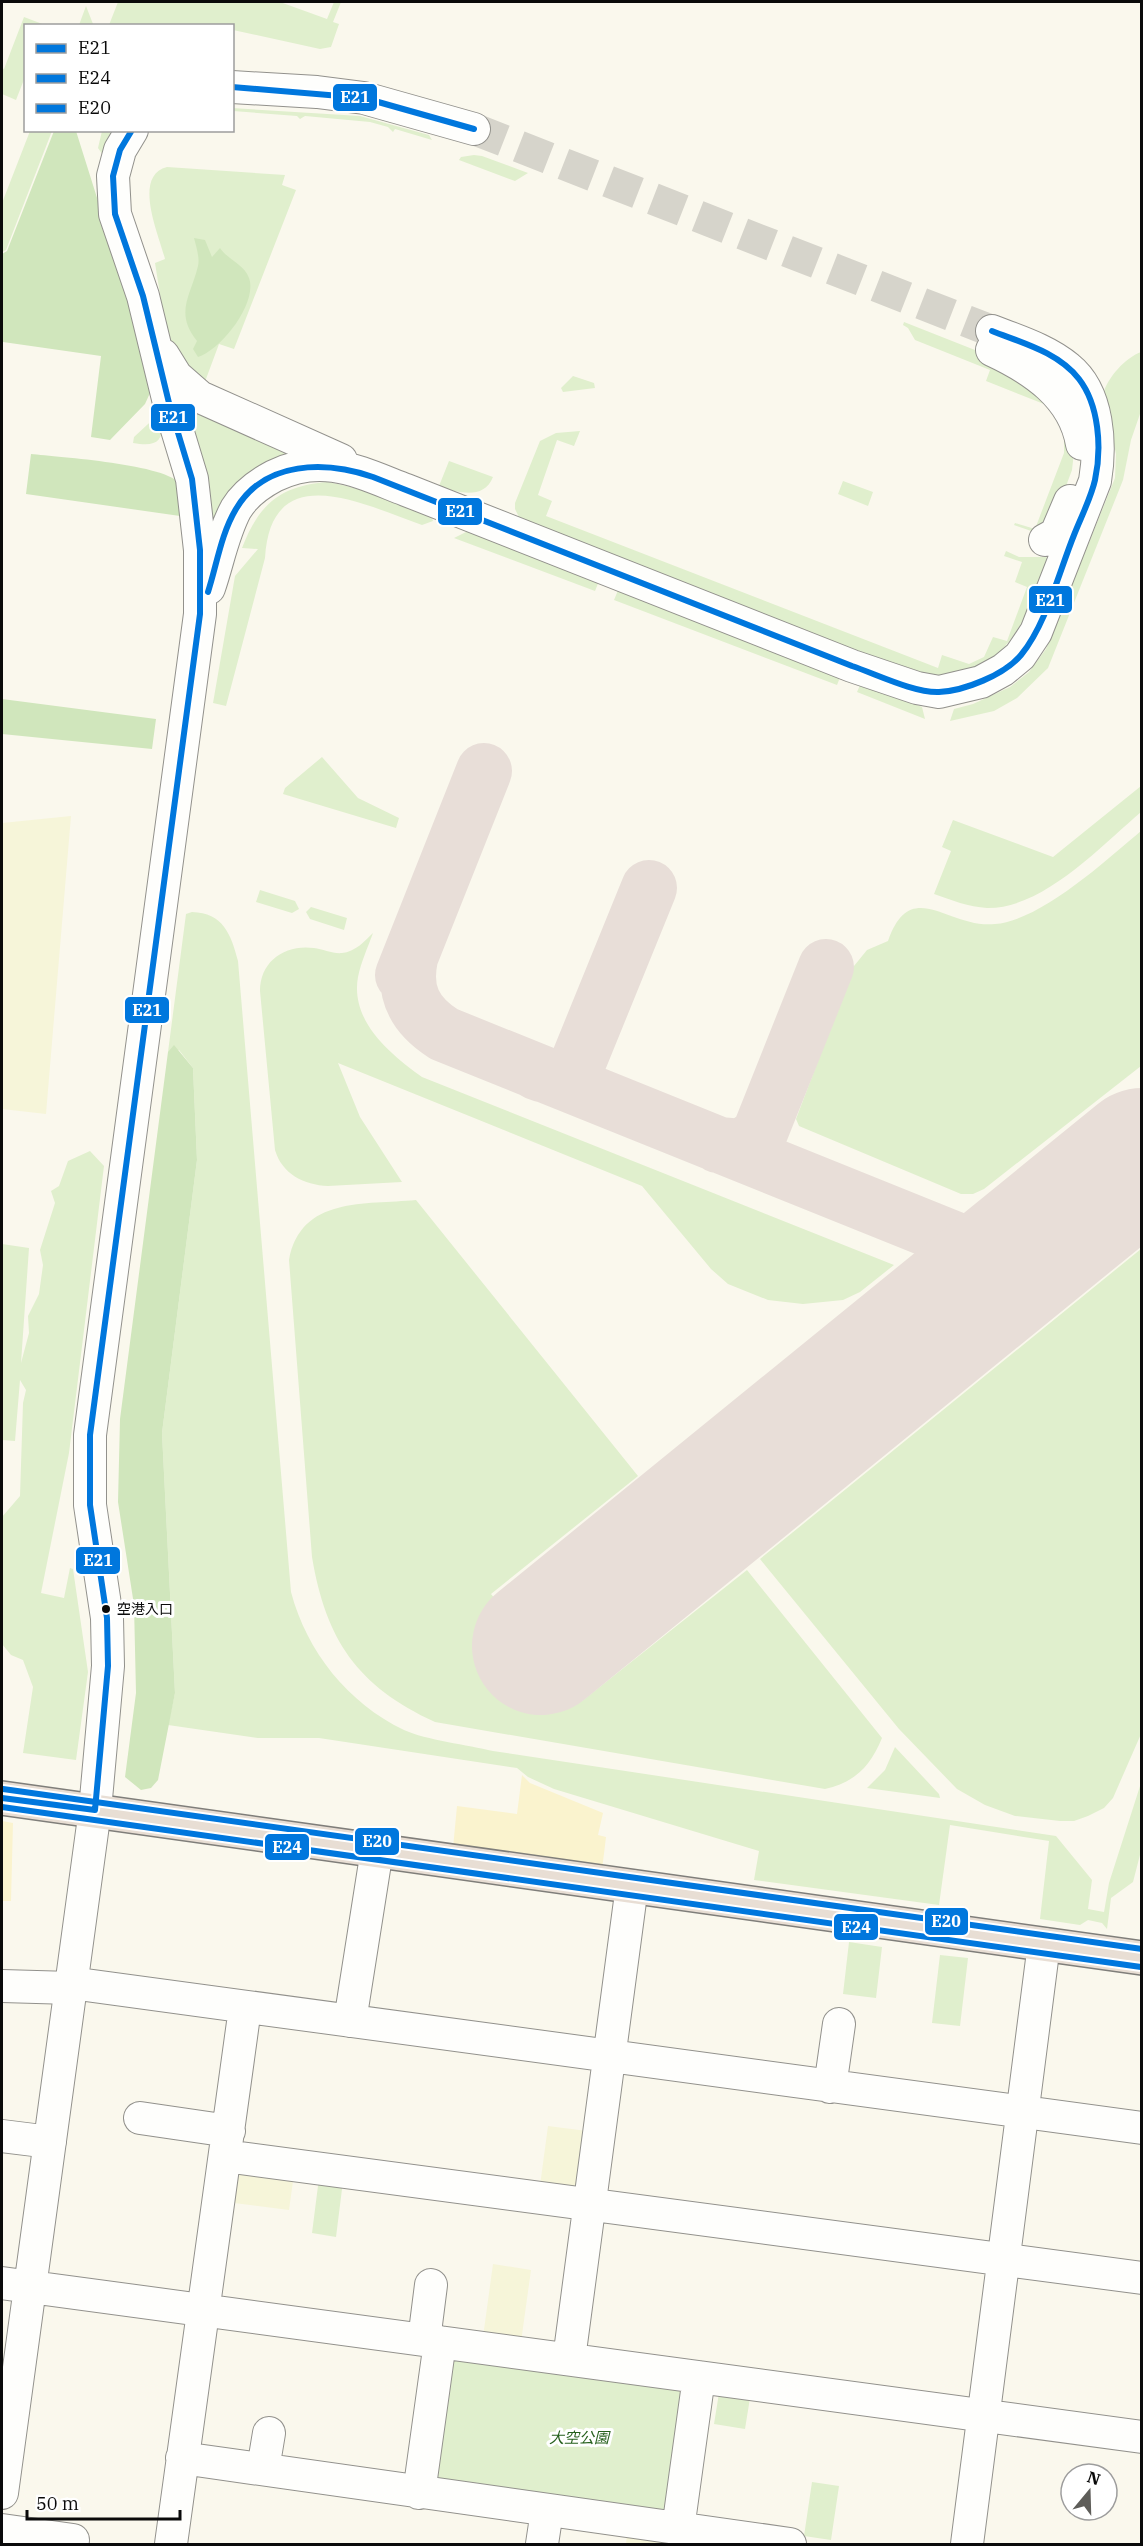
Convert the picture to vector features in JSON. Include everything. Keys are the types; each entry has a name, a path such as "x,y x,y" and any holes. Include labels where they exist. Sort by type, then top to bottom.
{"highway":[{"path":"2,1798 1142,1959"}],"street":[{"path":"234,87 317,92 364,98 472,136 438,131 359,110 234,102"},
{"path":"2,2493 16,2285 50,2142 95,1810 108,1666 107,1618 90,1505 90,1435 200,614 200,550 192,479 169,404 153,333 115,214 112,189 120,150 131,132"},
{"path":"142,296 125,192 127,171 132,154 147,132"},
{"path":"153,333 176,376 200,398 433,500"},
{"path":"200,614 228,525 246,495 267,480 286,471 307,465 333,465 352,469 433,500 852,666 917,688 939,692 972,684 1003,670 1020,656 1035,632 1095,481 1099,455 1097,427 1078,378 1055,359 989,339 1053,388 1071,411 1081,437 1082,466 1056,534 1045,540"},
{"path":"350,2021 377,1850"},
{"path":"569,2360 632,1886"},
{"path":"967,2544 1044,1944"},
{"path":"2,1986 71,1986 350,2021 1142,2128"},
{"path":"171,2544 245,2008"},
{"path":"830,2087 839,2024"},
{"path":"140,2118 227,2144 590,2206 1142,2278"},
{"path":"2,2136 50,2142"},
{"path":"419,2493 432,2341 431,2284"},
{"path":"16,2285 1142,2437"},
{"path":"678,2529 699,2377"},
{"path":"263,2469 269,2433"},
{"path":"182,2458 790,2544"},
{"path":"542,2544 547,2511"},
{"path":"2,2530 73,2540"}],"green space":[{"path":"118,2 280,2 327,19 334,2 341,2 333,22 339,24 331,47 320,49 234,30 234,24 109,24"},
{"path":"86,6 93,24 79,24"},
{"path":"24,17 42,24 24,24 24,80 16,100 2,94 2,68 4,69"},
{"path":"234,108 360,116 429,135 432,140 395,129 393,132 388,127 370,122 305,116 300,119 297,116 234,111"},
{"path":"30,132 52,132 6,250 2,252 2,203"},
{"path":"54,132 76,132 149,363 150,393 145,404 110,440 91,437 101,356 3,342 2,350 2,254 7,251"},
{"path":"102,132 121,132 105,158 98,148"},
{"path":"474,155 528,173 515,181 459,160 461,157"},
{"path":"167,167 285,175 282,185 296,190 234,349 219,344 203,387 167,338 155,263 165,259 154,222 149,194 151,182 157,173"},
{"path":"194,238 205,240 212,257 220,248 247,273 250,288 243,312 227,336 207,353 198,357 193,349 197,341 190,331 185,312 198,263"},
{"path":"904,322 980,352 1047,392 1074,452 1072,470 1051,526 1037,533 1014,525 1015,523 1035,529 1064,453 1064,430 1049,406 986,381 990,370 915,340 908,328 903,325"},
{"path":"1141,352 1141,411 1131,440 1123,480 1048,668 1017,698 994,711 950,721 954,709 973,704 1010,687 1029,672 1046,649 1115,478 1116,454 1103,394 1118,369"},
{"path":"573,376 594,383 595,388 563,392 561,388"},
{"path":"183,400 295,448 215,523 211,522"},
{"path":"161,412 162,429 159,439 150,444 133,443 134,437"},
{"path":"580,431 574,446 557,440 538,495 552,501 546,516 938,668 942,655 969,664 984,657 993,637 1007,641 1027,587 1015,582 1022,562 1004,556 1006,551 1019,557 1046,557 1052,565 1009,642 994,657 977,668 957,675 934,675 876,660 521,521 515,509 515,503 540,441 556,433"},
{"path":"31,454 112,463 156,472 172,478 183,488 187,517 26,494"},
{"path":"449,461 493,477 489,484 477,492 454,491 439,486"},
{"path":"843,481 873,492 868,506 838,494"},
{"path":"327,482 393,500 431,515 433,521 422,525 374,507 324,496 302,497 284,507 271,526 265,558 226,706 213,703 235,576 258,549 242,548 249,533 264,509 273,500 296,488"},
{"path":"468,531 599,581 595,591 454,538"},
{"path":"619,588 841,675 837,685 614,600"},
{"path":"861,683 922,707 925,719 857,692"},
{"path":"2,699 156,719 152,749 2,734"},
{"path":"322,757 358,798 399,818 396,828 283,794 285,788"},
{"path":"1141,786 1141,812 1070,873 1029,898 1008,906 987,908 967,905 934,894 951,851 942,847 953,820 1053,857"},
{"path":"71,816 46,1114 2,1109 2,823"},
{"path":"1141,831 1141,1066 984,1189 973,1194 961,1194 799,1126 796,1119 854,966 867,950 888,941 897,922 908,911 920,908 932,910 978,923 995,924 1013,920 1033,912 1073,887"},
{"path":"260,890 295,901 299,909 292,913 256,902"},
{"path":"311,907 347,918 344,930 310,919 306,912"},
{"path":"192,912 211,916 224,927 229,934 238,961 291,1592 308,1635 332,1673 348,1690 384,1719 413,1734 435,1739 493,1751 1056,1836 1092,1880 1088,1909 1104,1912 1109,1883 1141,1783 1141,1851 1133,1882 1111,1898 1107,1929 1102,1923 1088,1920 1080,1925 1040,1919 1049,1841 950,1825 939,1905 754,1880 759,1851 554,1789 528,1777 517,1768 319,1738 258,1738 168,1725 175,1693 162,1433 197,1160 193,1068 179,1050 168,1052 186,914"},
{"path":"373,933 358,977 357,993 360,1008 375,1035 397,1058 422,1077 894,1265 860,1292 843,1300 803,1304 768,1300 728,1284 711,1269 642,1186 338,1063 360,1117 402,1182 328,1186 295,1177 283,1166 275,1150 260,991 261,980 269,963 284,952 303,947 335,953 347,952 359,946"},
{"path":"174,1045 193,1068 197,1160 162,1433 175,1693 158,1780 151,1788 141,1790 125,1777 136,1693 134,1605 118,1502 120,1419 168,1052"},
{"path":"90,1151 104,1166 69,1453 41,1593 64,1598 70,1568 73,1569 88,1672 76,1760 23,1753 33,1687 23,1660 11,1655 2,1644 2,1517 20,1496 23,1403 26,1390 20,1380 15,1441 2,1440 2,1244 29,1248 21,1363 29,1333 28,1316 39,1294 43,1265 40,1250 55,1203 51,1191 59,1186 68,1161"},
{"path":"416,1200 638,1476 491,1594 582,1701 747,1570 882,1738 867,1765 860,1772 845,1782 825,1789 435,1722 385,1693 365,1676 350,1657 326,1613 312,1557 289,1260 296,1239 307,1224 321,1214 357,1204"},
{"path":"1141,1249 1141,1734 1113,1798 1104,1808 1074,1821 1015,1816 985,1805 957,1789 899,1729 760,1559"},
{"path":"895,1747 939,1794 940,1798 867,1788 885,1770"},
{"path":"849,1942 882,1947 876,1998 843,1994"},
{"path":"940,1955 968,1958 960,2026 932,2023"},
{"path":"548,2126 587,2131 578,2198 539,2193"},
{"path":"230,2172 294,2174 289,2210 226,2202"},
{"path":"319,2178 343,2181 336,2237 312,2233"},
{"path":"493,2264 531,2270 521,2342 483,2337"},
{"name":"大空公園","path":"440,2342 699,2377 678,2529 419,2493"},
{"path":"719,2393 750,2398 745,2429 714,2424"},
{"path":"812,2482 839,2486 831,2540 804,2536"},
{"path":"627,2534 706,2544 626,2544"}],"sand":[{"path":"522,1775 530,1783 603,1813 598,1835 606,1837 602,1870 453,1848 457,1806 517,1814"},
{"path":"2,1821 13,1823 11,1901 2,1901"}],"taxiway":[{"path":"403,975 484,771"},
{"path":"536,1072 558,1076 577,1065 649,888"},
{"path":"410,958 408,982 413,1002 425,1019 444,1034 983,1251 1013,1251 1069,1218"},
{"path":"718,1145 742,1147 759,1135 826,967"}],"runway":[{"path":"541,1646 1142,1157"}],"tunnel":[{"path":"474,129 992,331"}],"transit line":[{"name":"E21","path":"234,87 364,98 474,129"},
{"name":"E21","path":"2,1798 95,1810 108,1666 107,1618 90,1505 90,1435 200,614 200,550 192,479 169,403 143,296 115,214 113,176 120,150 131,132"},
{"name":"E21","path":"208,592 231,519 248,493 263,481 280,473 317,467 336,468 373,477 895,682 929,691 960,689 983,681 1005,669 1021,655 1030,643 1051,598 1091,494 1097,468 1098,441 1095,414 1086,389 1079,379 1050,355 992,331"},
{"name":"E20","path":"3,1789 1142,1949"},
{"name":"E24","path":"2,1807 1141,1967"}],"place":[{"name":"空港入口","path":"106,1609"}]}
